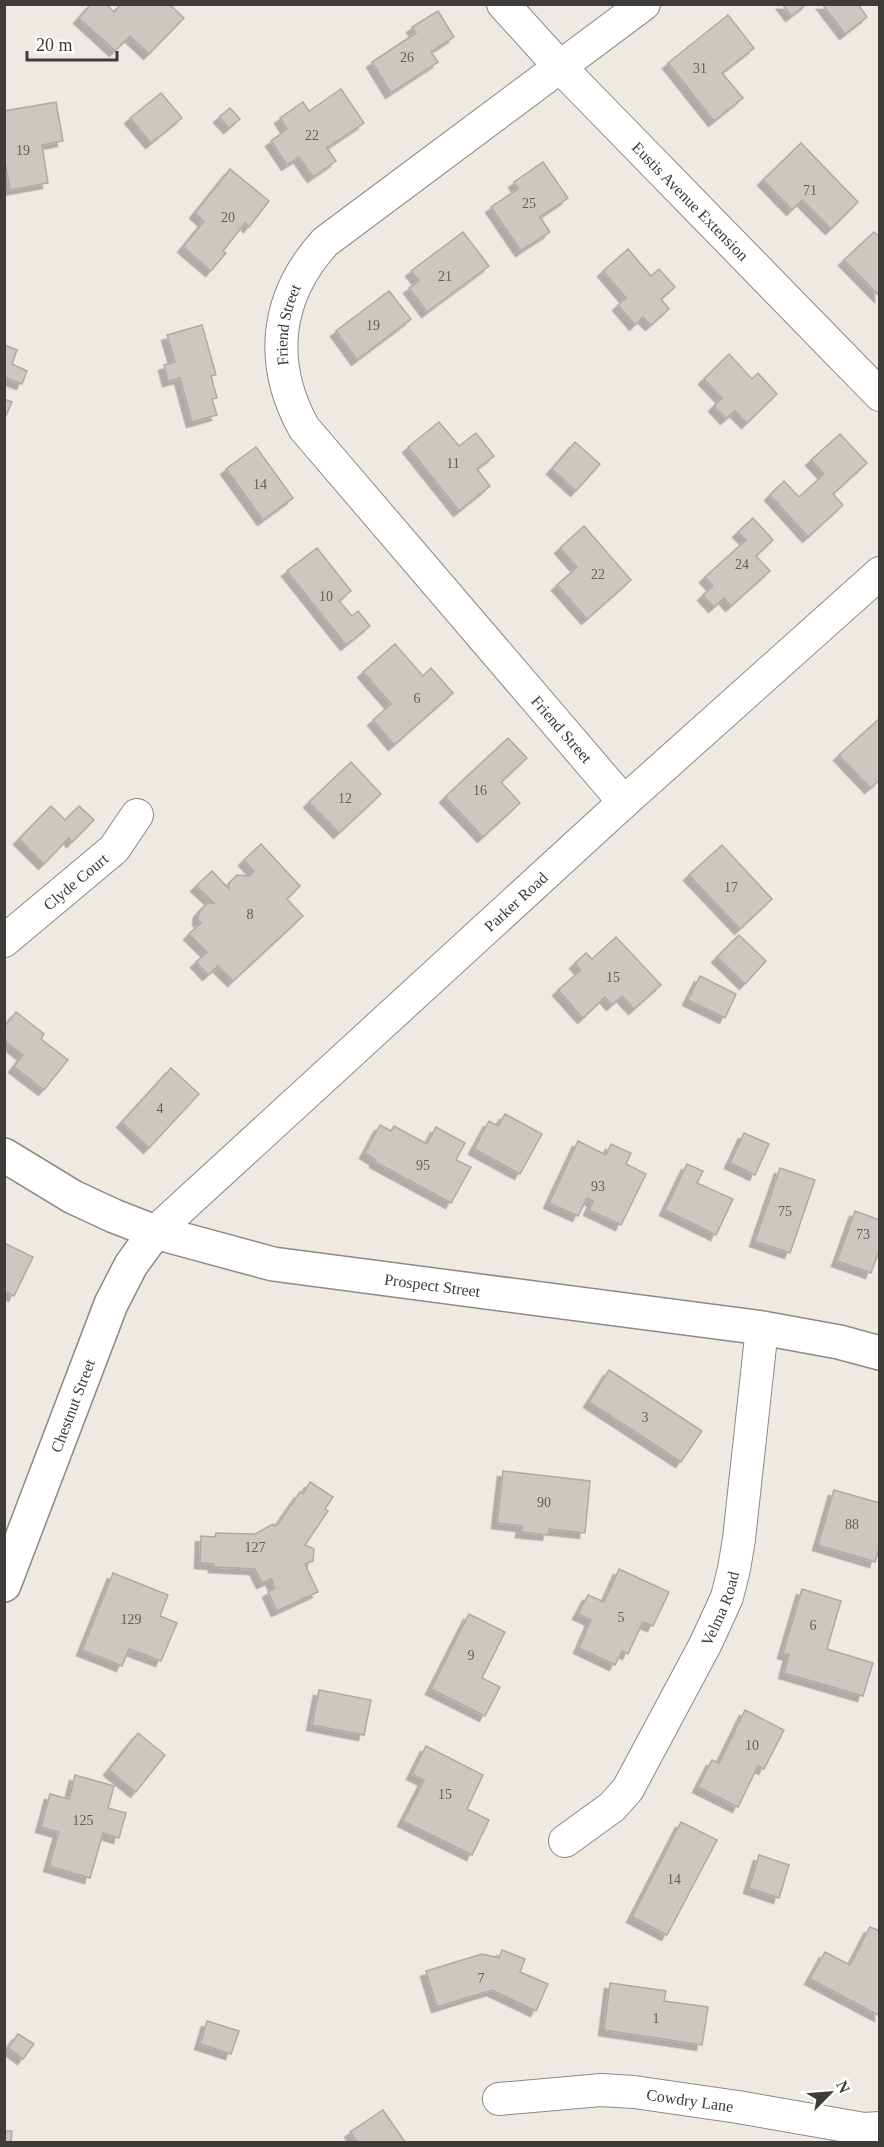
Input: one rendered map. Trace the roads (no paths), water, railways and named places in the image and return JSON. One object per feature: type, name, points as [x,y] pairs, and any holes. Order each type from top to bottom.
[{"type":"main road","name":"Prospect Street","points":[[4,1155],[73,1197],[155,1232],[273,1264],[762,1328],[839,1342],[879,1353]]},
{"type":"main road","name":"Chestnut Street","points":[[4,1585],[111,1304],[131,1265],[155,1232]]},
{"type":"street","name":"Eustis Avenue Extension","points":[[503,4],[561,68],[879,395]]},
{"type":"street","name":"Friend Street","points":[[624,802],[304,428],[287,392],[281,352],[282,332],[292,292],[312,257],[326,242],[644,4]]},
{"type":"street","name":"Parker Road","points":[[155,1232],[624,802],[879,573]]},
{"type":"street","name":"Clyde Court","points":[[4,941],[114,849],[137,815]]},
{"type":"street","name":"Velma Road","points":[[565,1841],[612,1807],[628,1789],[705,1645],[727,1597],[739,1539],[762,1328]]},
{"type":"street","name":"Cowdry Lane","points":[[498,2099],[601,2091],[634,2092],[864,2128],[879,2128]]}]
